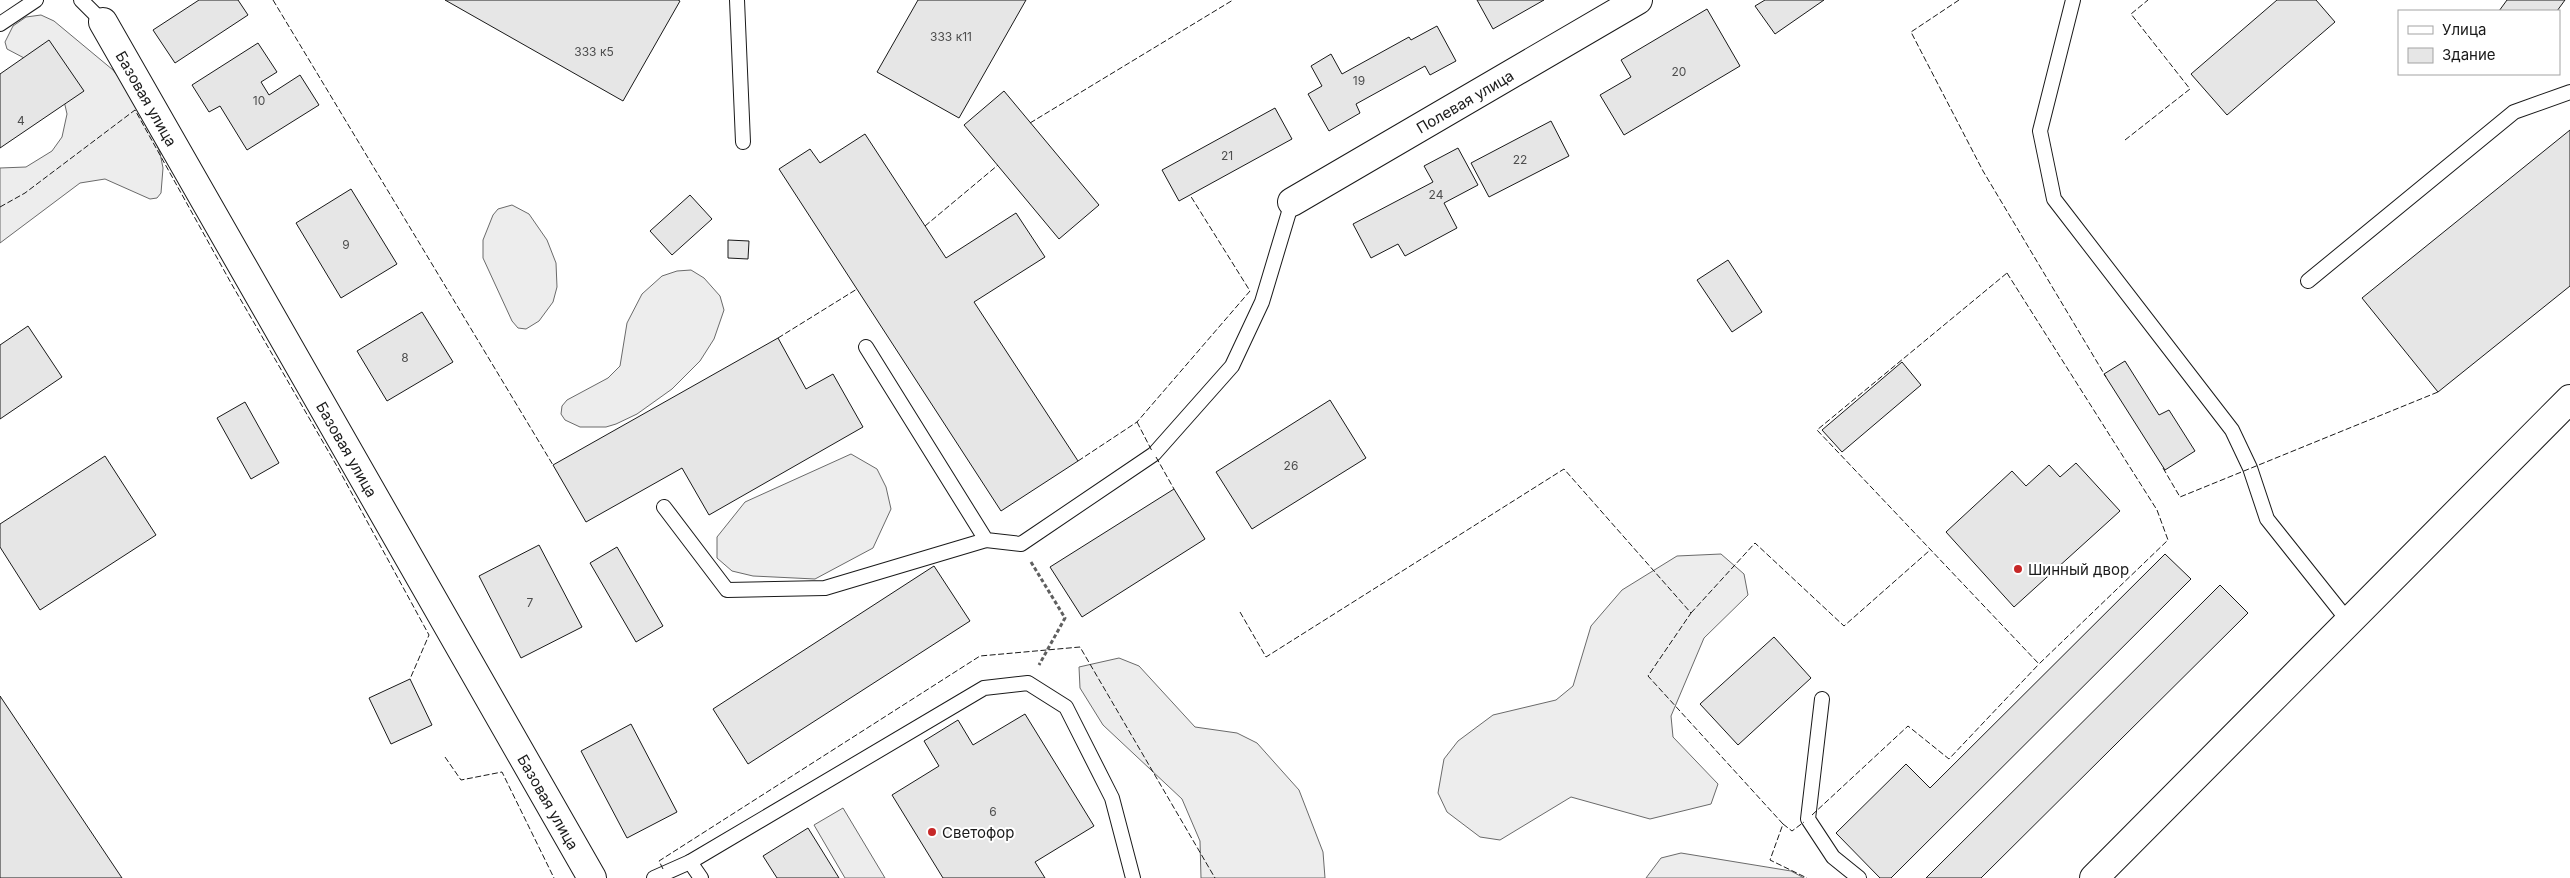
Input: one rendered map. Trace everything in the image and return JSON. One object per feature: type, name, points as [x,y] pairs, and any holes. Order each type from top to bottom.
[{"type":"street","name":"Полевая улица","points":[[1292,202],[1638,0]]},
{"type":"street","name":"Базовая улица","points":[[104,22],[592,878]]},
{"type":"street","points":[[2094,878],[2570,399]]},
{"type":"lane","points":[[0,24],[36,0]]},
{"type":"lane","points":[[81,0],[104,22]]},
{"type":"lane","points":[[737,0],[743,142]]},
{"type":"lane","points":[[2073,0],[2040,131],[2054,199],[2232,430],[2250,468],[2267,519],[2349,622]]},
{"type":"lane","points":[[2308,281],[2514,112],[2570,92]]},
{"type":"lane","points":[[664,507],[727,590],[825,588],[986,540],[1021,544],[1154,454],[1232,366],[1262,302],[1292,202]]},
{"type":"lane","points":[[866,347],[986,540]]},
{"type":"lane","points":[[654,878],[690,862],[984,688],[1028,683],[1066,707],[1112,798],[1133,878]]},
{"type":"lane","points":[[1822,699],[1808,819],[1833,856],[1859,878]]},
{"type":"lane","points":[[690,862],[701,878]]},
{"type":"path","points":[[1021,544],[1065,618],[1028,683]]},
{"type":"shaded area","points":[[41,15],[54,21],[113,70],[143,109],[160,153],[163,168],[161,193],[157,198],[150,199],[105,179],[80,183],[0,243],[0,168],[26,167],[52,151],[62,137],[67,114],[60,83],[45,69],[7,49],[5,42],[13,26],[26,17]]},
{"type":"shaded area","points":[[512,205],[529,214],[547,240],[556,263],[557,287],[553,302],[539,321],[526,329],[518,328],[512,321],[483,258],[483,240],[493,215],[498,209]]},
{"type":"shaded area","points":[[691,270],[704,278],[720,296],[724,310],[714,339],[700,361],[672,389],[637,414],[616,424],[606,427],[580,427],[565,420],[561,414],[562,406],[567,400],[608,378],[620,366],[627,323],[642,294],[662,276],[677,271]]},
{"type":"shaded area","points":[[851,454],[877,469],[886,487],[891,509],[873,548],[815,579],[753,576],[732,571],[717,558],[717,537],[745,502]]},
{"type":"shaded area","points":[[1721,554],[1744,574],[1748,595],[1704,638],[1671,716],[1673,737],[1718,784],[1711,804],[1650,819],[1571,797],[1500,840],[1480,837],[1447,812],[1438,793],[1444,759],[1458,741],[1493,715],[1556,700],[1573,686],[1591,626],[1622,590],[1677,556]]},
{"type":"shaded area","points":[[1119,658],[1139,666],[1195,727],[1237,733],[1257,743],[1299,790],[1323,852],[1325,878],[1201,878],[1200,841],[1182,799],[1103,725],[1080,688],[1079,667]]},
{"type":"shaded area","points":[[843,808],[885,878],[845,878],[814,825]]},
{"type":"shaded area","points":[[1681,853],[1791,871],[1804,878],[1646,878],[1661,858]]},
{"type":"building","points":[[199,0],[238,0],[248,15],[175,63],[153,30]]},
{"type":"building","points":[[445,0],[678,0],[680,1],[623,101]]},
{"type":"building","points":[[918,0],[1026,0],[959,118],[877,72]]},
{"type":"building","points":[[1477,0],[1544,0],[1493,29]]},
{"type":"building","points":[[1765,0],[1824,0],[1775,34],[1755,6]]},
{"type":"building","points":[[2277,0],[2316,0],[2335,22],[2227,115],[2191,74]]},
{"type":"building","points":[[2507,0],[2565,0],[2558,10],[2500,10]]},
{"type":"building","points":[[1707,9],[1740,66],[1624,135],[1600,95],[1631,77],[1621,60]]},
{"type":"building","points":[[1437,26],[1456,61],[1430,75],[1425,66],[1356,104],[1360,113],[1329,131],[1308,94],[1322,86],[1311,66],[1331,54],[1342,74],[1409,37],[1411,40]]},
{"type":"building","points":[[49,40],[84,91],[0,148],[0,74]]},
{"type":"building","points":[[258,43],[277,72],[261,82],[269,95],[300,75],[319,105],[247,150],[220,106],[209,112],[192,85]]},
{"type":"building","points":[[1004,91],[1099,205],[1059,239],[964,125]]},
{"type":"building","points":[[1275,108],[1292,139],[1179,201],[1162,170]]},
{"type":"building","points":[[1551,121],[1569,156],[1489,197],[1471,163]]},
{"type":"building","points":[[2570,130],[2570,286],[2438,392],[2362,298]]},
{"type":"building","points":[[865,134],[946,258],[1016,213],[1045,257],[974,302],[1078,461],[1001,511],[779,169],[810,149],[820,163]]},
{"type":"building","points":[[1458,148],[1478,185],[1444,203],[1457,228],[1405,256],[1398,244],[1371,258],[1353,224],[1433,182],[1424,166]]},
{"type":"building","points":[[351,189],[397,264],[341,298],[296,223]]},
{"type":"building","points":[[690,195],[712,219],[672,255],[650,231]]},
{"type":"building","points":[[728,240],[749,241],[748,259],[728,258]]},
{"type":"building","points":[[1728,260],[1762,312],[1732,332],[1697,280]]},
{"type":"building","points":[[422,312],[453,362],[387,401],[357,351]]},
{"type":"building","points":[[28,326],[62,377],[0,419],[0,345]]},
{"type":"building","points":[[778,338],[806,389],[833,374],[863,427],[709,515],[682,468],[586,522],[553,465]]},
{"type":"building","points":[[2125,361],[2159,415],[2169,410],[2195,451],[2165,470],[2104,374]]},
{"type":"building","points":[[1902,362],[1921,385],[1842,452],[1822,430]]},
{"type":"building","points":[[1330,400],[1366,458],[1252,529],[1216,472]]},
{"type":"building","points":[[245,402],[279,463],[251,479],[217,418]]},
{"type":"building","points":[[105,456],[156,535],[40,610],[0,547],[0,524]]},
{"type":"building","name":"Шинный двор","points":[[2076,463],[2120,511],[2014,607],[1946,532],[2012,471],[2026,486],[2049,465],[2060,477]]},
{"type":"building","points":[[1174,489],[1205,539],[1082,617],[1050,567]]},
{"type":"building","points":[[539,545],[582,627],[521,658],[479,576]]},
{"type":"building","points":[[617,547],[663,626],[636,642],[590,563]]},
{"type":"building","points":[[2165,554],[2191,579],[1891,878],[1880,878],[1836,833],[1906,764],[1930,788]]},
{"type":"building","points":[[934,566],[970,621],[748,764],[713,709]]},
{"type":"building","points":[[2220,585],[2248,613],[1981,878],[1926,878]]},
{"type":"building","points":[[1774,637],[1811,678],[1738,745],[1700,704]]},
{"type":"building","points":[[410,679],[432,725],[391,744],[369,698]]},
{"type":"building","points":[[0,696],[122,878],[0,878]]},
{"type":"building","points":[[1025,714],[1094,826],[1035,862],[1045,878],[943,878],[892,795],[939,766],[924,741],[958,720],[973,745]]},
{"type":"building","points":[[631,724],[677,812],[627,838],[581,751]]},
{"type":"building","points":[[808,828],[839,878],[777,878],[763,856]]},
{"type":"fence","points":[[273,0],[553,465]]},
{"type":"fence","points":[[1030,123],[1233,0]]},
{"type":"fence","points":[[1959,0],[1911,32],[1983,171],[2106,377]]},
{"type":"fence","points":[[2125,140],[2190,89],[2131,14],[2148,0]]},
{"type":"fence","points":[[0,207],[25,193],[135,110],[231,283],[338,468],[429,635],[410,679]]},
{"type":"fence","points":[[925,226],[998,165]]},
{"type":"fence","points":[[1078,461],[1137,422],[1250,291],[1190,195]]},
{"type":"fence","points":[[2007,273],[2157,510],[2168,540],[2039,664],[1817,430],[2007,273]]},
{"type":"fence","points":[[778,338],[857,289]]},
{"type":"fence","points":[[2163,468],[2180,497],[2438,392]]},
{"type":"fence","points":[[1137,422],[1152,451]]},
{"type":"fence","points":[[1156,457],[1174,489]]},
{"type":"fence","points":[[1240,612],[1266,657],[1564,469],[1691,613],[1648,676],[1783,824],[1770,860],[1807,878]]},
{"type":"fence","points":[[1691,613],[1755,543],[1844,626],[1929,551]]},
{"type":"fence","points":[[663,869],[659,861],[980,656],[1080,647],[1215,878]]},
{"type":"fence","points":[[1812,815],[1908,726],[1949,759],[2039,664]]},
{"type":"fence","points":[[445,757],[461,780],[502,772],[554,878]]},
{"type":"fence","points":[[1783,824],[1792,831],[1804,822]]},
{"type":"place","name":"Шинный двор","points":[[2018,569]]},
{"type":"place","name":"Светофор","points":[[932,832]]}]
